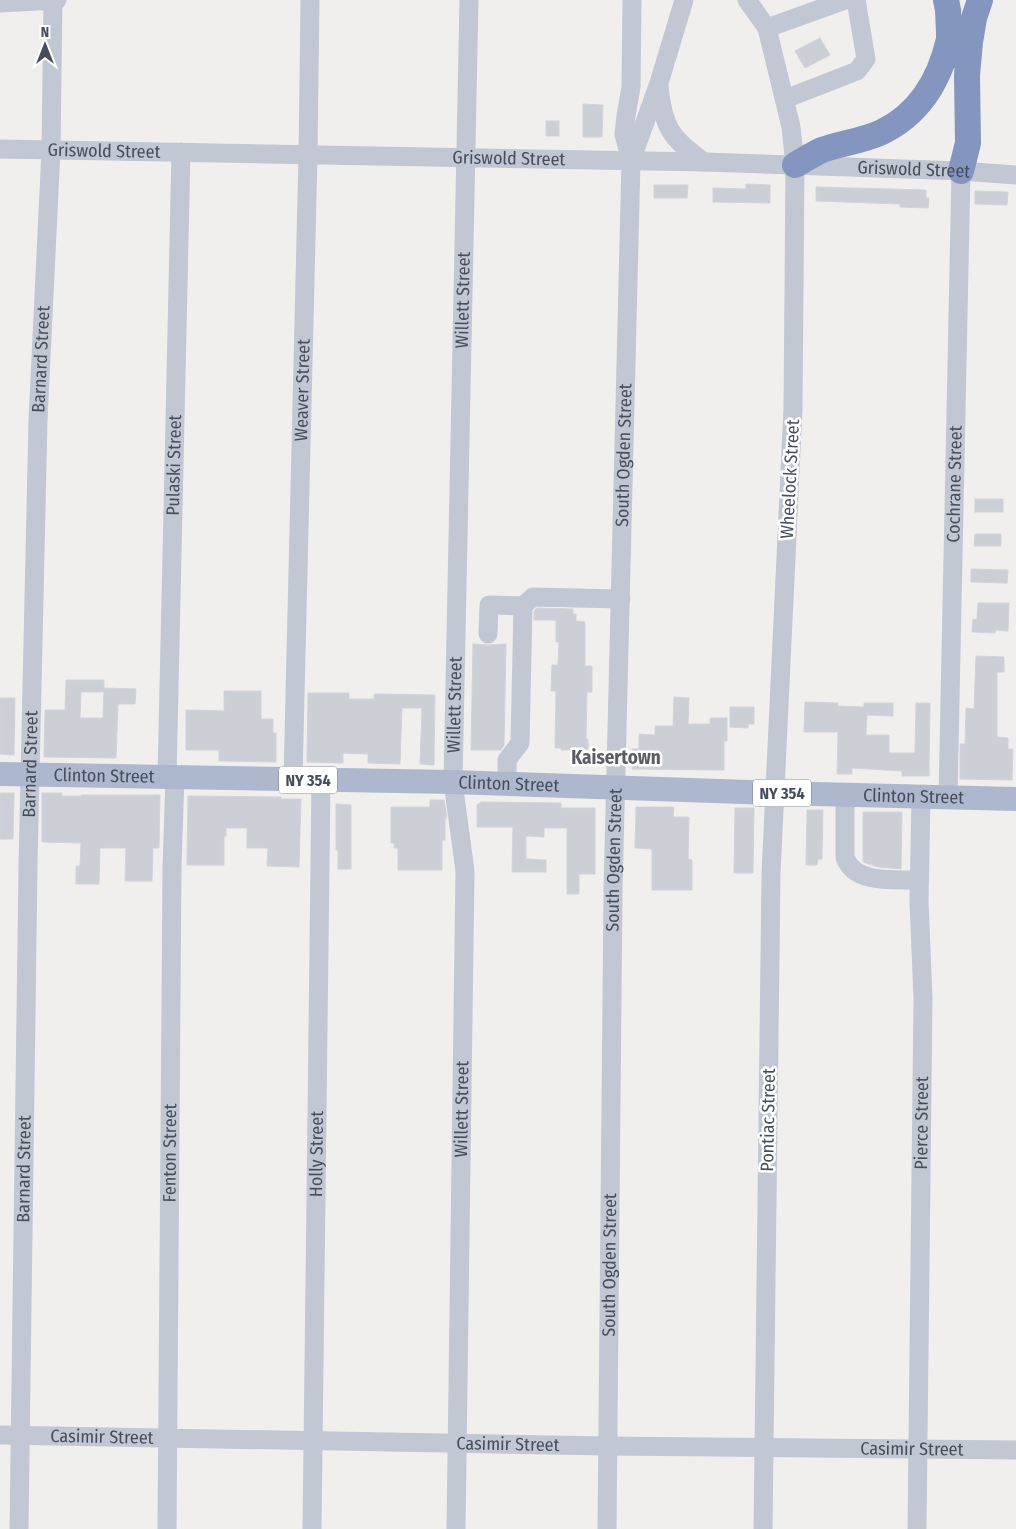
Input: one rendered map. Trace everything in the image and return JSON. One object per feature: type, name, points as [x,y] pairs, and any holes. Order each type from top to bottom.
[{"type":"highway","points":[[946,0],[953,109],[961,171]]},
{"type":"highway","points":[[961,171],[968,143],[967,75],[970,42],[974,18],[980,0]]},
{"type":"highway","points":[[795,165],[823,150],[882,132],[905,117],[923,98],[937,78],[944,62],[949,39]]},
{"type":"main road","name":"Clinton Street","points":[[0,774],[453,782],[1016,799]]},
{"type":"street","name":"Barnard Street","points":[[19,1529],[22,1435],[30,775],[38,420],[51,150],[53,0]]},
{"type":"street","points":[[0,3],[57,0]]},
{"type":"street","name":"Weaver Street","points":[[293,780],[310,0]]},
{"type":"street","name":"Willett Street","points":[[456,1529],[465,871],[453,782],[469,0]]},
{"type":"street","name":"South Ogden Street","points":[[607,1529],[613,900],[631,161],[624,134],[631,87],[632,0]]},
{"type":"street","name":"South Ogden Street","points":[[631,161],[659,83],[684,0]]},
{"type":"street","points":[[746,0],[767,28],[845,0]]},
{"type":"street","points":[[785,99],[857,71],[866,58],[856,0]]},
{"type":"street","name":"Wheelock Street","points":[[767,28],[792,127],[795,165],[793,409],[775,793]]},
{"type":"street","points":[[659,83],[661,104],[671,134],[684,149],[704,162]]},
{"type":"street","name":"Griswold Street","points":[[0,149],[704,162],[961,171],[1016,175]]},
{"type":"street","name":"Pulaski Street","points":[[171,777],[181,152]]},
{"type":"street","name":"Cochrane Street","points":[[948,798],[961,171]]},
{"type":"street","points":[[488,634],[488,605],[523,606],[533,597],[621,598]]},
{"type":"street","points":[[507,784],[507,760],[520,743],[523,606]]},
{"type":"street","name":"Fenton Street","points":[[167,1529],[171,777]]},
{"type":"street","name":"Holly Street","points":[[312,1529],[321,780]]},
{"type":"street","name":"Pontiac Street","points":[[763,1529],[771,874],[775,793]]},
{"type":"street","points":[[845,795],[845,857],[848,866],[857,873],[872,878],[919,880]]},
{"type":"street","name":"Pierce Street","points":[[917,1529],[923,999],[919,880],[921,797]]},
{"type":"street","name":"Casimir Street","points":[[0,1435],[457,1444],[1016,1450]]},
{"type":"building","points":[[820,38],[830,55],[805,68],[795,51]]},
{"type":"building","points":[[583,104],[603,105],[602,137],[583,137]]},
{"type":"building","points":[[546,121],[559,121],[559,136],[546,136]]},
{"type":"building","points":[[746,184],[770,185],[770,203],[713,202],[713,188],[746,189]]},
{"type":"building","points":[[654,185],[688,185],[687,198],[654,198]]},
{"type":"building","points":[[816,187],[926,190],[926,198],[929,198],[928,208],[900,207],[900,204],[816,201]]},
{"type":"building","points":[[975,191],[1008,192],[1007,205],[975,204]]},
{"type":"building","points":[[975,499],[1003,499],[1003,512],[975,512]]},
{"type":"building","points":[[975,534],[1001,534],[1001,546],[974,546]]},
{"type":"building","points":[[971,569],[1008,570],[1007,583],[971,582]]},
{"type":"building","points":[[978,603],[1009,603],[1008,631],[996,630],[995,633],[972,632],[973,619],[977,620]]},
{"type":"building","points":[[537,608],[573,609],[573,614],[576,614],[576,621],[585,622],[585,666],[592,666],[592,692],[587,692],[586,739],[588,739],[588,749],[561,750],[561,748],[555,748],[556,691],[551,691],[552,665],[558,665],[559,642],[556,642],[556,620],[534,620],[534,611]]},
{"type":"building","points":[[473,644],[506,644],[504,745],[501,750],[471,750]]},
{"type":"building","points":[[976,656],[1004,657],[1004,672],[997,672],[997,737],[1008,738],[1008,749],[1013,749],[1012,780],[960,779],[960,744],[965,744],[966,708],[974,709]]},
{"type":"building","points":[[66,680],[104,680],[104,688],[136,689],[135,704],[118,704],[116,758],[44,757],[45,710],[65,710]],"holes":[[[81,692],[104,692],[103,718],[80,718]]]},
{"type":"building","points":[[224,691],[261,691],[261,719],[273,719],[273,733],[276,733],[276,762],[219,761],[219,750],[186,750],[186,710],[224,711]]},
{"type":"building","points":[[308,693],[349,693],[349,699],[374,699],[374,694],[435,695],[434,765],[420,764],[422,708],[402,708],[400,764],[368,763],[368,754],[343,753],[343,763],[307,762]]},
{"type":"building","points":[[674,697],[689,698],[688,724],[710,724],[710,718],[727,718],[727,741],[724,741],[724,770],[632,769],[632,749],[639,749],[639,734],[655,735],[655,726],[673,726]]},
{"type":"building","points":[[0,698],[15,698],[14,755],[0,754]]},
{"type":"building","points":[[805,702],[838,703],[837,706],[864,707],[864,703],[893,703],[893,716],[867,715],[866,735],[889,735],[889,753],[915,753],[916,703],[930,703],[929,776],[902,776],[902,771],[852,768],[852,774],[837,774],[838,732],[804,732]]},
{"type":"building","points":[[730,707],[754,707],[754,724],[748,724],[748,728],[730,727]]},
{"type":"building","points":[[0,793],[14,793],[13,839],[0,839]]},
{"type":"building","points":[[42,793],[62,793],[62,796],[160,795],[159,848],[153,848],[152,881],[125,881],[126,848],[100,848],[99,884],[76,884],[76,866],[80,866],[81,843],[42,842]]},
{"type":"building","points":[[188,796],[301,799],[299,867],[267,866],[268,848],[247,848],[247,828],[226,828],[226,836],[224,836],[224,865],[187,865]]},
{"type":"building","points":[[430,800],[444,800],[447,818],[445,818],[445,840],[442,840],[442,870],[398,870],[398,848],[394,848],[394,843],[391,843],[391,807],[430,807]]},
{"type":"building","points":[[481,802],[561,803],[561,808],[595,808],[595,874],[579,874],[579,894],[567,894],[567,828],[544,828],[544,837],[526,836],[526,859],[546,860],[546,872],[512,872],[513,827],[477,827],[477,805]]},
{"type":"building","points":[[336,804],[351,805],[351,869],[338,869]]},
{"type":"building","points":[[636,807],[674,807],[673,817],[689,817],[688,859],[692,860],[692,890],[652,890],[652,849],[635,848]]},
{"type":"building","points":[[735,808],[754,808],[753,873],[734,873]]},
{"type":"building","points":[[807,810],[823,810],[822,859],[818,859],[817,865],[806,865]]},
{"type":"building","points":[[863,812],[902,812],[901,869],[878,867],[863,862]]},
{"type":"district","name":"Kaisertown","points":[[616,757]]}]
